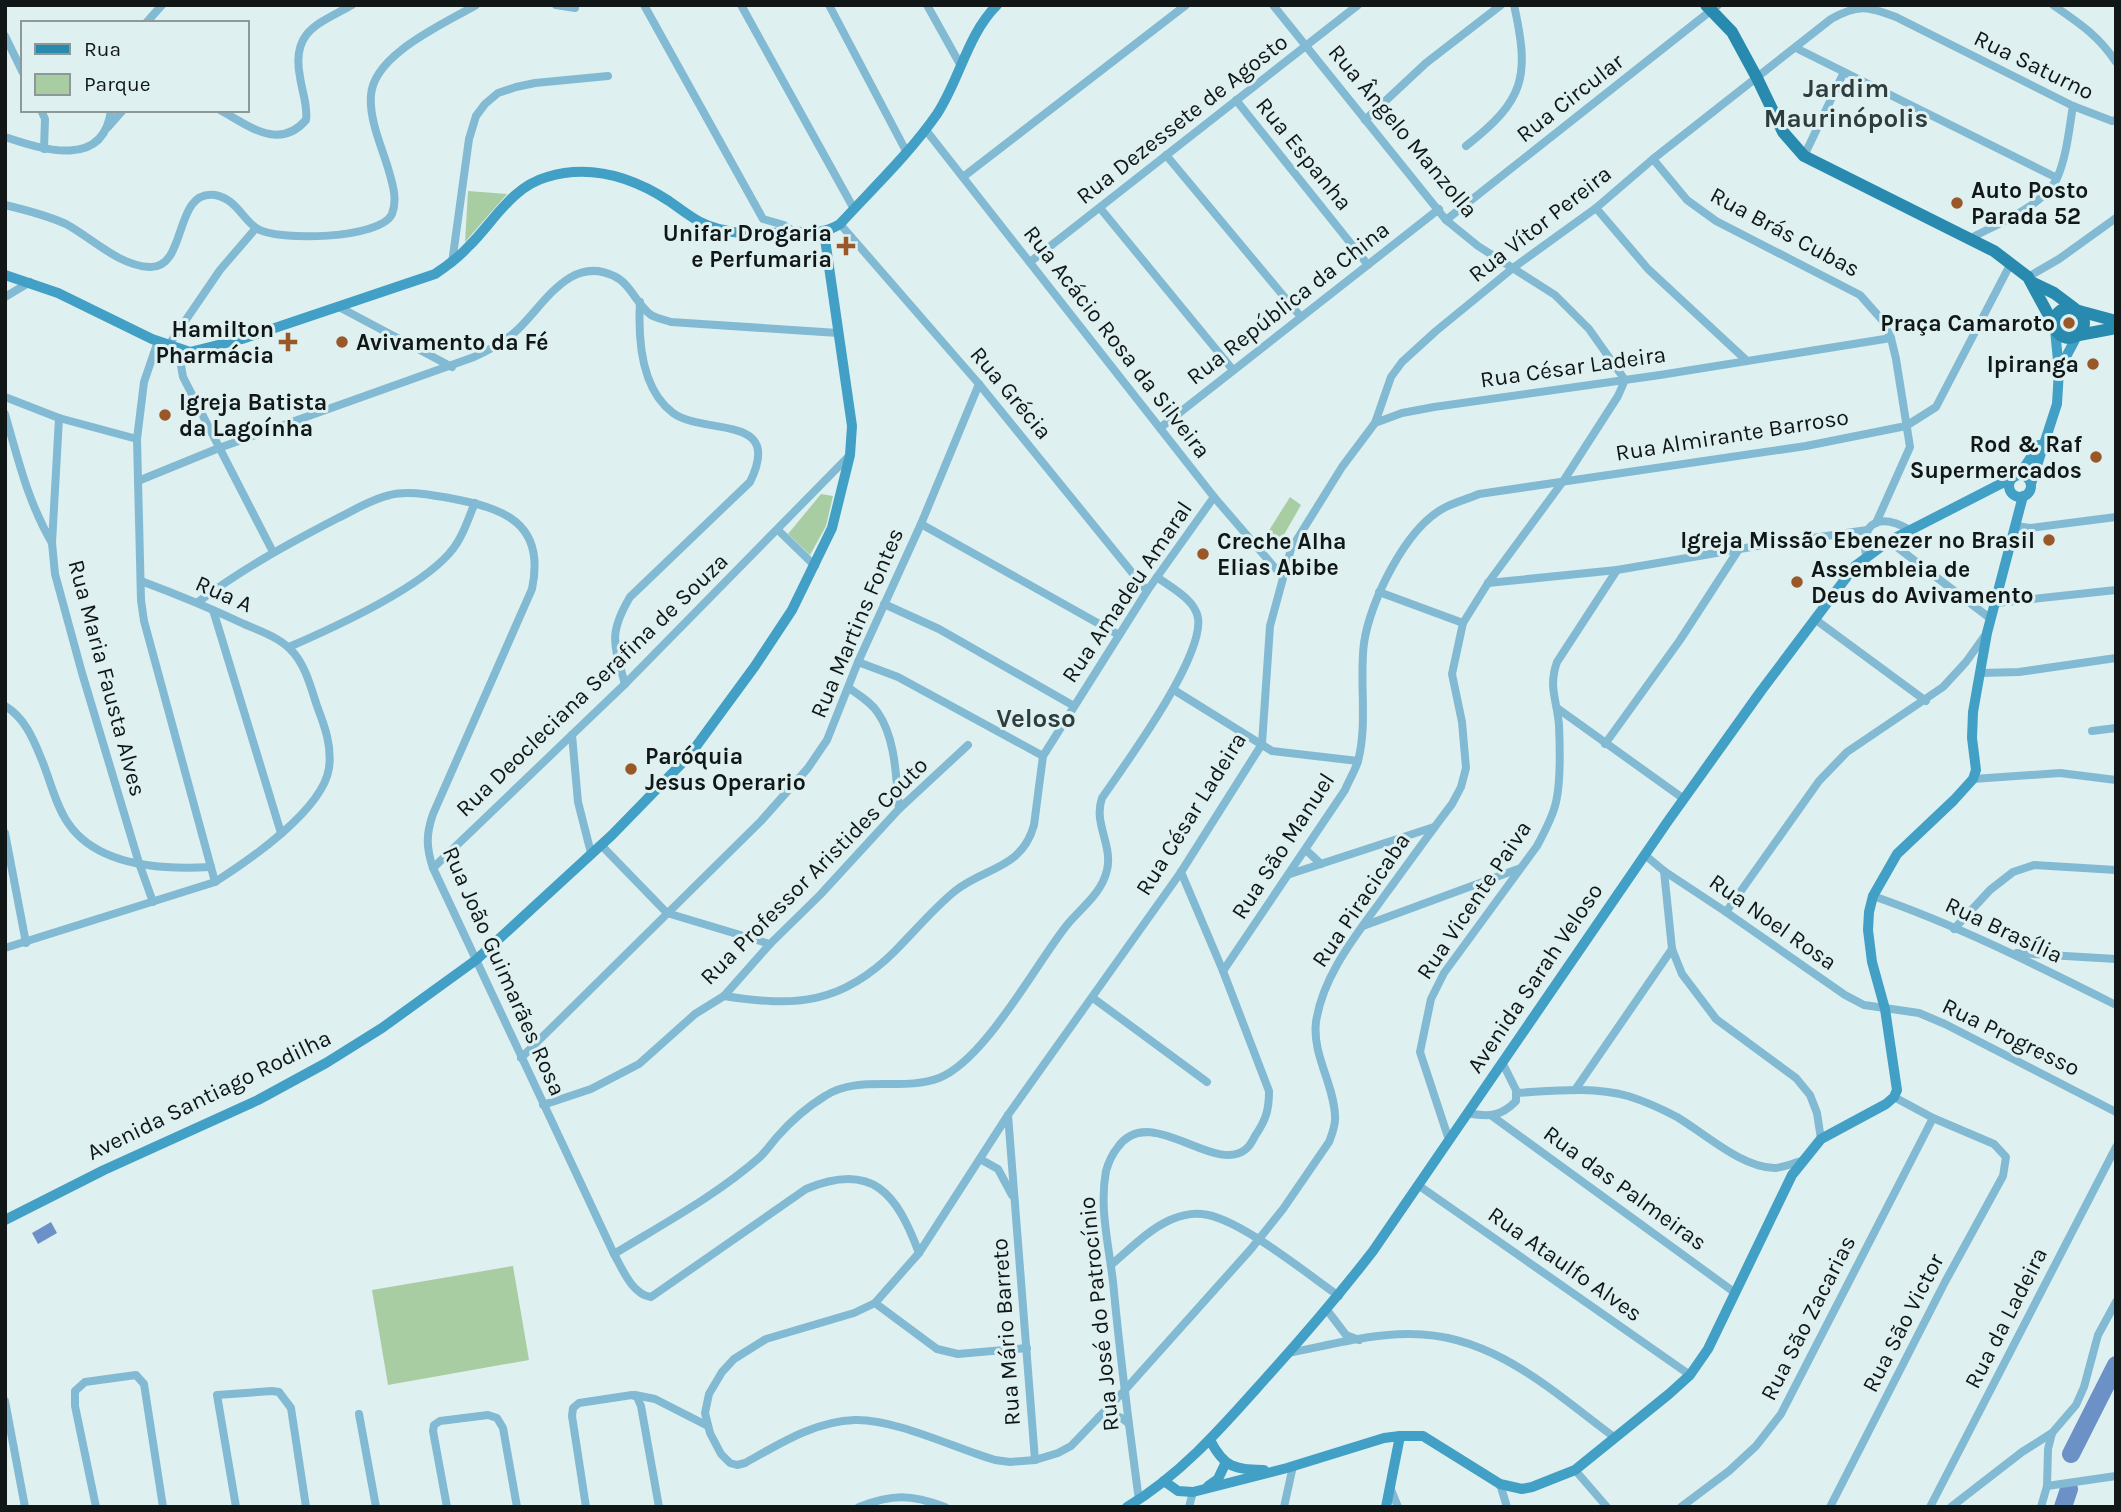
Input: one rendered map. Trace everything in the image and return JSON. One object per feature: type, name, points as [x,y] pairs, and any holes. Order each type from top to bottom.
[{"type":"main road","points":[[5,275],[58,293],[168,345],[190,352],[242,339],[435,274],[453,263],[514,196],[528,185],[561,173],[596,172],[631,180],[700,222],[722,230],[745,234],[824,232],[841,224],[938,112],[979,27],[997,5]]},
{"type":"main road","points":[[1712,7],[1732,32],[1783,132],[1804,156],[1971,238],[2011,262],[2029,280],[2054,328],[2063,337],[2073,338],[2116,328]]},
{"type":"main road","name":"Avenida Santiago Rodilha","points":[[5,1220],[104,1170],[258,1100],[326,1063],[382,1028],[476,960],[601,845],[689,757],[792,610],[832,527],[850,455],[851,410],[824,232]]},
{"type":"main road","points":[[2029,280],[2076,309],[2085,323],[2078,335]]},
{"type":"main road","points":[[2054,328],[2054,320],[2064,308],[2116,321]]},
{"type":"main road","name":"Avenida Sarah Veloso","points":[[2031,484],[2057,404],[2059,370],[2054,328]]},
{"type":"main road","name":"Avenida Sarah Veloso","points":[[2059,370],[2078,335]]},
{"type":"main road","name":"Avenida Sarah Veloso","points":[[1127,1507],[1164,1481],[1210,1440],[1339,1296],[1373,1251],[1684,799],[1855,566],[1889,541],[2016,476],[2047,434]]},
{"type":"main road","points":[[1164,1481],[1178,1491],[1198,1491],[1384,1438],[1423,1436],[1500,1484],[1522,1489],[1532,1487],[1575,1470],[1670,1394],[1690,1374],[1708,1349],[1792,1175],[1802,1161],[1821,1139],[1886,1104],[1897,1090],[1885,1009],[1872,961],[1868,930],[1873,896],[1897,854],[1954,800],[1973,779],[1976,770],[1972,738],[1973,712],[1987,633],[2016,526],[2018,495],[2010,486],[2016,476],[2028,478],[2031,484],[2028,492],[2018,495],[1987,492]]},
{"type":"main road","points":[[1386,1507],[1400,1436]]},
{"type":"main road","points":[[1210,1440],[1226,1462],[1240,1469],[1278,1470]]},
{"type":"main road","points":[[1198,1491],[1218,1479],[1226,1462]]},
{"type":"street","points":[[148,21],[162,5]]},
{"type":"street","points":[[224,112],[271,135],[292,134],[306,120],[307,110],[297,53],[301,40],[312,27],[352,5]]},
{"type":"street","points":[[5,205],[37,212],[66,225],[131,263],[151,267],[160,265],[170,257],[188,211],[199,200],[211,195],[237,206],[256,228],[271,233],[296,236],[333,235],[373,228],[390,218],[394,206],[394,191],[373,115],[370,97],[373,81],[403,50],[476,5]]},
{"type":"street","points":[[556,5],[575,8]]},
{"type":"street","points":[[644,5],[764,219],[785,225],[795,232]]},
{"type":"street","points":[[741,5],[854,209]]},
{"type":"street","points":[[829,5],[906,151]]},
{"type":"street","points":[[927,5],[961,66]]},
{"type":"street","points":[[963,177],[1186,5]]},
{"type":"street","name":"Rua Ângelo Manzolla","points":[[1273,5],[1446,220],[1478,246],[1555,295],[1573,310],[1625,380]]},
{"type":"street","name":"Rua Dezessete de Agosto","points":[[1030,262],[1358,5]]},
{"type":"street","points":[[1365,120],[1426,63],[1502,5]]},
{"type":"street","points":[[1466,146],[1491,126],[1517,92],[1522,72],[1522,43],[1514,5]]},
{"type":"street","name":"Rua Saturno","points":[[2053,5],[2089,30],[2103,43],[2116,62]]},
{"type":"street","name":"Rua Saturno","points":[[1757,78],[1831,19],[1859,6],[1896,17],[2073,106],[2112,121],[2116,120]]},
{"type":"street","name":"Rua Circular","points":[[1446,220],[1712,7]]},
{"type":"street","points":[[5,36],[21,69]]},
{"type":"street","points":[[1796,48],[2057,178]]},
{"type":"street","points":[[1804,156],[1844,72]]},
{"type":"street","points":[[453,263],[469,139],[475,116],[498,93],[516,87],[608,76]]},
{"type":"street","name":"Rua Vítor Pereira","points":[[1375,423],[1391,377],[1402,362],[1513,268],[1596,208],[1653,159],[1757,78]]},
{"type":"street","name":"Rua Espanha","points":[[1236,100],[1368,265]]},
{"type":"street","points":[[1971,238],[2037,201],[2050,189],[2057,178],[2073,106]]},
{"type":"street","points":[[42,112],[45,119],[44,149]]},
{"type":"street","points":[[5,137],[44,149],[66,150],[94,145],[104,136],[111,112]]},
{"type":"street","points":[[108,127],[121,112]]},
{"type":"street","name":"Rua Acácio Rosa da Silveira","points":[[925,129],[1214,496],[1282,576]]},
{"type":"street","points":[[1166,155],[1301,317]]},
{"type":"street","name":"Rua Brás Cubas","points":[[1653,159],[1686,200],[1716,221],[1860,295],[1875,310],[1891,338],[1910,447],[1875,523]]},
{"type":"street","points":[[1100,208],[1234,370]]},
{"type":"street","points":[[1596,208],[1648,268],[1745,360]]},
{"type":"street","name":"Rua República da China","points":[[1160,428],[1439,209]]},
{"type":"street","points":[[2029,280],[2116,218]]},
{"type":"street","name":"Rua Grécia","points":[[841,224],[979,384],[1147,591]]},
{"type":"street","points":[[215,882],[144,621],[137,439],[144,382],[212,281],[256,228]]},
{"type":"street","points":[[1906,426],[1936,407],[2011,262]]},
{"type":"street","points":[[138,481],[219,448],[453,367],[502,343],[559,284],[578,273],[597,269],[617,277],[651,314],[671,322],[838,334]]},
{"type":"street","points":[[5,297],[30,282]]},
{"type":"street","points":[[625,684],[614,637],[622,611],[631,597],[750,482],[759,457],[757,446],[748,435],[736,429],[701,423],[674,414],[657,396],[645,366],[639,323],[640,302]]},
{"type":"street","points":[[339,307],[453,367]]},
{"type":"street","name":"Rua César Ladeira","points":[[721,1454],[705,1413],[709,1394],[722,1372],[734,1359],[766,1339],[854,1313],[875,1303],[919,1254],[1008,1115],[1181,872],[1262,744],[1270,626],[1291,549],[1342,467],[1375,423],[1402,413],[1434,407],[1891,338]]},
{"type":"street","points":[[168,345],[273,552]]},
{"type":"street","name":"Rua Piracicaba","points":[[721,1454],[730,1463],[745,1463],[794,1436],[824,1426],[856,1420],[903,1429],[995,1460],[1035,1460],[1058,1454],[1071,1446],[1124,1391],[1258,1239],[1321,1153],[1333,1132],[1336,1117],[1321,1063],[1316,1022],[1326,985],[1363,926],[1461,787],[1466,768],[1462,722],[1451,674],[1463,623],[1488,583],[1564,480],[1618,396],[1625,380]]},
{"type":"street","name":"Rua Martins Fontes","points":[[520,1058],[761,821],[808,768],[827,740],[858,662],[921,524],[979,384]]},
{"type":"street","points":[[5,397],[59,418],[137,439]]},
{"type":"street","points":[[5,414],[25,486],[52,543]]},
{"type":"street","name":"Rua Maria Fausta Alves","points":[[59,418],[52,543],[55,574],[139,863],[153,902]]},
{"type":"street","name":"Rua Almirante Barroso","points":[[1564,480],[1806,446],[1906,426]]},
{"type":"street","name":"Rua Deocleciana Serafina de Souza","points":[[433,868],[625,684],[850,455]]},
{"type":"street","name":"Rua São Manuel","points":[[1223,971],[1345,790],[1358,761],[1364,643],[1379,592],[1419,528],[1443,508],[1479,494],[1564,480]]},
{"type":"street","name":"Rua João Guimarães Rosa","points":[[198,602],[243,569],[273,552],[392,494],[440,497],[475,503],[496,509],[513,519],[535,554],[532,589],[429,824],[426,834],[427,849],[433,868],[520,1058],[614,1254],[631,1283],[640,1293],[652,1297],[806,1189],[844,1177],[863,1180],[889,1197],[908,1224],[919,1254]]},
{"type":"street","name":"Rua Amadeu Amaral","points":[[724,996],[768,1003],[808,1001],[839,990],[871,973],[957,890],[997,870],[1027,844],[1034,825],[1043,756],[1147,591],[1214,496]]},
{"type":"street","points":[[5,948],[215,882],[244,864],[304,812],[319,792],[329,772],[330,755],[328,735],[309,681],[289,647],[364,610],[431,572],[458,542],[475,503]]},
{"type":"street","points":[[2016,526],[2030,528],[2116,517]]},
{"type":"street","points":[[1488,583],[1617,570],[1867,530],[1875,523],[1895,522],[1910,530]]},
{"type":"street","points":[[921,524],[1119,635]]},
{"type":"street","points":[[778,530],[815,566]]},
{"type":"street","points":[[1867,530],[1864,542],[1867,556]]},
{"type":"street","points":[[1889,541],[1991,620]]},
{"type":"street","points":[[1605,744],[1680,640],[1739,549]]},
{"type":"street","name":"Rua Vicente Paiva","points":[[1449,1140],[1420,1052],[1431,999],[1444,973],[1537,845],[1548,825],[1556,803],[1559,727],[1551,690],[1556,662],[1617,570]]},
{"type":"street","points":[[614,1254],[693,1206],[761,1156],[798,1115],[831,1092],[868,1084],[937,1079],[949,1073],[972,1053],[1067,925],[1099,890],[1108,869],[1098,810],[1102,798],[1174,690],[1198,627],[1195,609],[1157,577]]},
{"type":"street","name":"Rua A","points":[[141,581],[198,602],[289,647]]},
{"type":"street","points":[[1996,603],[2116,590]]},
{"type":"street","points":[[1379,592],[1463,623]]},
{"type":"street","points":[[884,604],[939,629],[1074,706]]},
{"type":"street","points":[[213,610],[281,833]]},
{"type":"street","points":[[1816,620],[1926,701]]},
{"type":"street","points":[[1726,912],[1818,781],[1847,752],[1943,687],[1987,633]]},
{"type":"street","points":[[1982,673],[2019,672],[2116,658]]},
{"type":"street","points":[[858,662],[898,677],[1043,756]]},
{"type":"street","points":[[849,688],[869,702],[883,723],[894,764],[899,809]]},
{"type":"street","points":[[1174,690],[1272,751],[1358,761]]},
{"type":"street","points":[[5,706],[19,716],[26,727],[58,805],[80,839],[107,855],[139,863],[178,868],[211,867]]},
{"type":"street","points":[[1557,708],[1684,799]]},
{"type":"street","points":[[2092,731],[2116,728]]},
{"type":"street","points":[[572,735],[578,802],[591,853]]},
{"type":"street","name":"Rua Professor Aristides Couto","points":[[543,1105],[591,1089],[639,1064],[695,1014],[724,996],[899,809],[968,745]]},
{"type":"street","points":[[1973,779],[2060,773],[2116,780]]},
{"type":"street","points":[[1290,874],[1435,827]]},
{"type":"street","points":[[5,833],[26,943]]},
{"type":"street","points":[[601,845],[667,913],[771,944]]},
{"type":"street","points":[[1306,850],[1321,864]]},
{"type":"street","name":"Rua Noel Rosa","points":[[1645,855],[1664,871],[1845,995],[1864,1004],[1885,1009]]},
{"type":"street","points":[[1954,929],[1990,890],[2013,872],[2034,865],[2116,870]]},
{"type":"street","points":[[1363,926],[1519,869]]},
{"type":"street","points":[[1664,871],[1672,948],[1682,974],[1716,1018],[1796,1078],[1810,1094],[1817,1113],[1821,1139]]},
{"type":"street","name":"Rua José do Patrocínio","points":[[1139,1500],[1104,1220],[1106,1169],[1118,1147],[1125,1139],[1138,1132],[1155,1132],[1218,1154],[1239,1153],[1246,1149],[1266,1121],[1269,1110],[1269,1091],[1181,872]]},
{"type":"street","name":"Rua Brasília","points":[[1873,896],[1921,912],[2012,953],[2116,1005]]},
{"type":"street","points":[[1576,1090],[1672,948]]},
{"type":"street","points":[[2012,953],[2116,959]]},
{"type":"street","points":[[1093,998],[1207,1082]]},
{"type":"street","name":"Rua Progresso","points":[[1885,1009],[1919,1013],[1945,1024],[2116,1111]]},
{"type":"street","points":[[1468,1113],[1492,1116],[1506,1112],[1516,1101],[1512,1080],[1502,1062]]},
{"type":"street","points":[[1516,1094],[1576,1090],[1601,1091],[1629,1097],[1676,1116],[1724,1148],[1756,1164],[1776,1168],[1802,1161]]},
{"type":"street","points":[[1894,1097],[1933,1118]]},
{"type":"street","name":"Rua Mário Barreto","points":[[1008,1115],[1035,1460]]},
{"type":"street","name":"Rua das Palmeiras","points":[[1492,1116],[1734,1292]]},
{"type":"street","name":"Rua São Victor","points":[[1830,1507],[1945,1282],[2003,1176],[2006,1157],[1993,1144],[1933,1118]]},
{"type":"street","name":"Rua São Zacarias","points":[[1681,1507],[1729,1471],[1756,1446],[1781,1415],[1933,1118]]},
{"type":"street","name":"Rua da Ladeira","points":[[1930,1507],[2116,1147]]},
{"type":"street","name":"Rua Mário Barreto","points":[[980,1159],[998,1169],[1015,1201]]},
{"type":"street","name":"Rua Ataulfo Alves","points":[[1418,1185],[1690,1374]]},
{"type":"street","points":[[1111,1265],[1151,1230],[1172,1219],[1201,1214],[1214,1217],[1258,1239],[1339,1296]]},
{"type":"street","points":[[1951,1507],[2022,1452],[2052,1433],[2076,1405],[2084,1387],[2098,1335],[2116,1302]]},
{"type":"street","points":[[875,1303],[937,1349],[947,1353],[1027,1348]]},
{"type":"street","points":[[1327,1310],[1346,1335],[1359,1340]]},
{"type":"street","points":[[1288,1353],[1410,1334],[1438,1336],[1476,1344],[1520,1367],[1614,1437]]},
{"type":"street","points":[[96,1507],[75,1406],[75,1391],[85,1382],[136,1376],[144,1384],[163,1507]]},
{"type":"street","points":[[236,1507],[217,1395],[272,1391],[279,1392],[290,1408],[306,1507]]},
{"type":"street","points":[[635,1395],[641,1406],[659,1507]]},
{"type":"street","points":[[586,1507],[572,1416],[573,1408],[579,1403],[635,1395],[655,1399],[708,1426]]},
{"type":"street","points":[[6,1401],[24,1507]]},
{"type":"street","points":[[359,1414],[376,1507]]},
{"type":"street","points":[[447,1507],[434,1425],[488,1415],[498,1418],[503,1428],[517,1507]]},
{"type":"street","points":[[1099,1417],[1119,1416],[1128,1423]]},
{"type":"street","points":[[2041,1507],[2047,1486],[2048,1449],[2052,1433]]},
{"type":"street","points":[[1284,1507],[1293,1466]]},
{"type":"street","points":[[1575,1470],[1606,1507]]},
{"type":"street","points":[[2047,1486],[2116,1476]]},
{"type":"street","points":[[1500,1484],[1507,1507]]},
{"type":"street","points":[[1390,1486],[1398,1507]]},
{"type":"street","points":[[1189,1507],[1198,1491]]},
{"type":"street","points":[[859,1507],[884,1498],[900,1496],[918,1498],[945,1507]]},
{"type":"green space","points":[[468,191],[507,194],[465,242]]},
{"type":"green space","points":[[821,494],[833,496],[826,526],[810,555],[788,534]]},
{"type":"green space","points":[[1290,497],[1301,505],[1281,540],[1268,532]]},
{"type":"green space","points":[[513,1266],[529,1360],[388,1385],[372,1290]]},
{"type":"water","points":[[51,1222],[57,1233],[38,1244],[32,1233]]},
{"type":"waterway","points":[[2071,1454],[2116,1365]]},
{"type":"waterway","points":[[2063,1507],[2069,1489]]},
{"type":"place","name":"Auto Posto Parada 52","points":[[1957,203]]},
{"type":"place","name":"Unifar Drogaria e Perfumaria","points":[[846,246]]},
{"type":"place","name":"Praça Camaroto","points":[[2069,323]]},
{"type":"place","name":"Hamilton Pharmácia","points":[[288,342]]},
{"type":"place","name":"Avivamento da Fé","points":[[342,342]]},
{"type":"place","name":"Ipiranga","points":[[2093,364]]},
{"type":"place","name":"Igreja Batista da Lagoínha","points":[[165,415]]},
{"type":"place","name":"Rod & Raf Supermercados","points":[[2096,457]]},
{"type":"place","name":"Igreja Missão Ebenezer no Brasil","points":[[2049,540]]},
{"type":"place","name":"Creche Alha Elias Abibe","points":[[1203,554]]},
{"type":"place","name":"Assembleia de Deus do Avivamento","points":[[1797,582]]},
{"type":"place","name":"Paróquia Jesus Operario","points":[[631,769]]},
{"type":"district","name":"Jardim Maurinópolis","points":[[1846,103]]},
{"type":"district","name":"Veloso","points":[[1036,718]]}]
